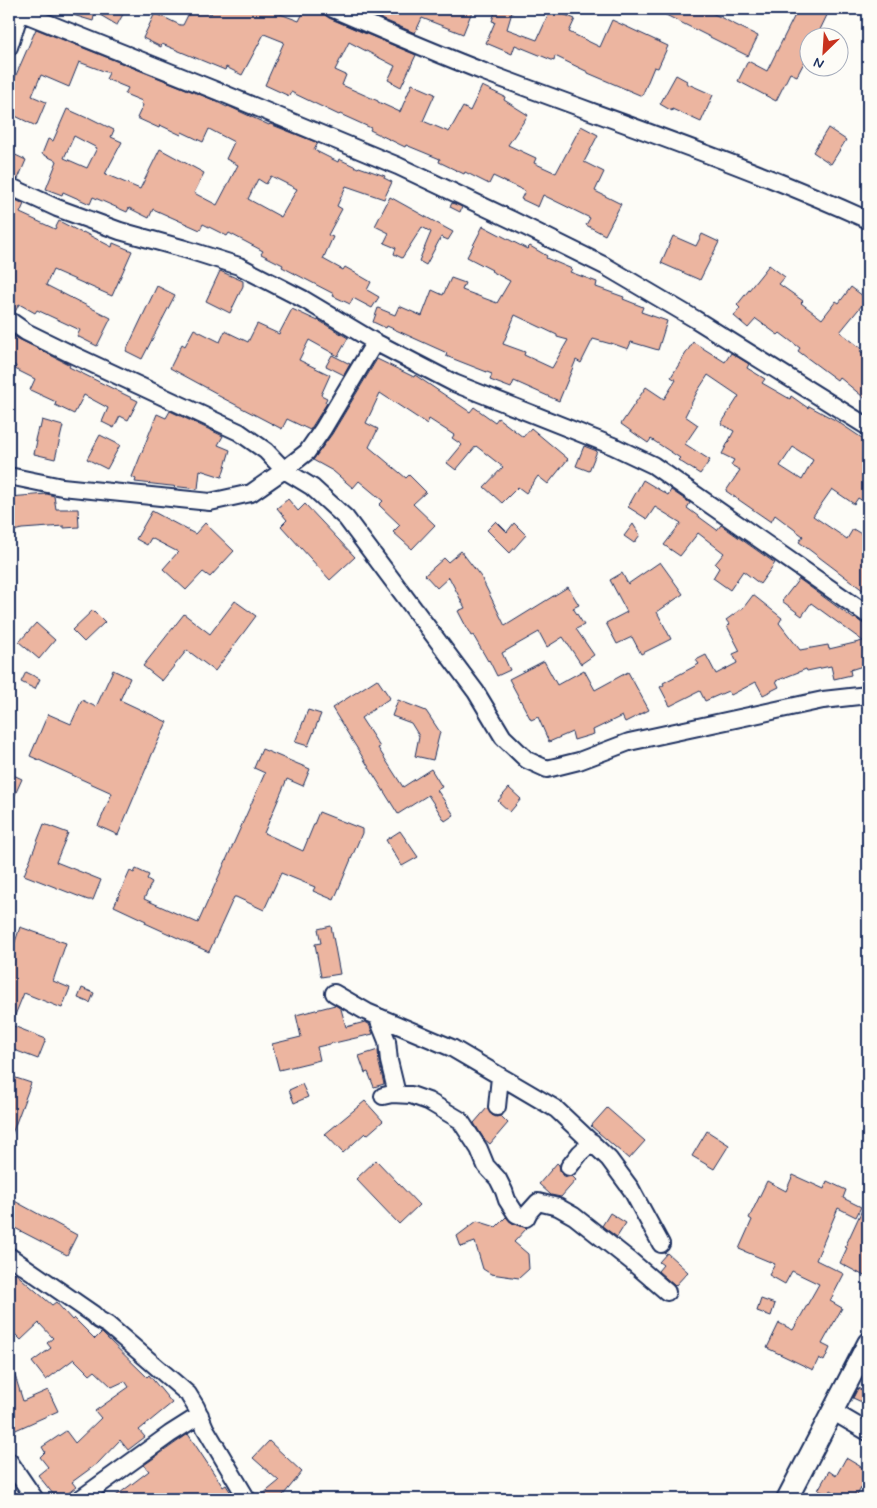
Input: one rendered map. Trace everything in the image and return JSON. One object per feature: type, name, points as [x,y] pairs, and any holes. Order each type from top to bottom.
[{"type":"street","points":[[333,9],[350,12],[435,52],[732,163],[813,195],[868,220]]},
{"type":"street","points":[[9,47],[17,11],[222,93],[389,163],[605,266],[695,319],[868,427]]},
{"type":"street","points":[[9,186],[57,208],[120,231],[239,266],[303,299],[375,342],[454,383],[604,443],[653,465],[868,615]]},
{"type":"street","points":[[9,320],[26,332],[69,353],[239,432],[266,451],[284,470],[312,487],[346,518],[476,692],[504,737],[527,760],[547,768],[579,760],[629,742],[823,700],[868,695]]},
{"type":"street","points":[[9,476],[62,487],[210,502],[251,493],[307,452],[323,429],[375,342]]},
{"type":"street","points":[[334,993],[367,1012],[452,1048],[556,1109],[609,1160],[631,1189],[661,1244]]},
{"type":"street","points":[[377,1016],[387,1041],[390,1095],[411,1095],[428,1100],[460,1120],[479,1149],[486,1166],[498,1180],[516,1214],[526,1218],[538,1202],[558,1207],[574,1216],[667,1292]]},
{"type":"street","points":[[498,1107],[500,1077]]},
{"type":"street","points":[[569,1167],[592,1142]]},
{"type":"street","points":[[9,1256],[108,1325],[188,1394],[247,1499]]},
{"type":"street","points":[[787,1499],[832,1411],[860,1362],[868,1343]]},
{"type":"street","points":[[832,1411],[868,1432]]},
{"type":"street","points":[[80,1499],[170,1434],[200,1415]]},
{"type":"street","points":[[9,1461],[35,1499]]},
{"type":"building","points":[[63,9],[126,9],[117,25],[95,12],[93,21],[63,12]]},
{"type":"building","points":[[191,9],[199,9],[211,14],[214,9],[267,9],[299,21],[305,9],[323,9],[325,15],[329,18],[416,55],[401,87],[388,80],[395,66],[349,42],[335,70],[346,75],[342,85],[400,112],[412,84],[435,94],[423,121],[449,132],[463,107],[470,111],[482,86],[505,97],[504,100],[528,115],[508,145],[536,158],[534,163],[556,173],[581,126],[598,135],[584,162],[604,172],[595,191],[621,204],[605,235],[586,225],[590,218],[543,195],[538,207],[521,199],[525,191],[493,176],[489,184],[439,162],[440,159],[406,145],[405,147],[370,130],[371,128],[291,92],[289,96],[265,85],[284,42],[264,34],[242,75],[226,67],[225,70],[162,44],[161,47],[143,38],[155,13],[183,25]]},
{"type":"building","points":[[358,9],[473,9],[463,34],[422,18],[415,33]]},
{"type":"building","points":[[496,9],[513,9],[507,29],[537,40],[551,9],[575,19],[569,32],[600,47],[612,20],[668,46],[658,68],[654,67],[642,96],[588,73],[555,56],[554,61],[515,45],[512,54],[486,43],[495,22],[492,21]]},
{"type":"building","points":[[654,9],[704,9],[758,36],[748,56]]},
{"type":"building","points":[[798,9],[830,9],[821,28],[800,28],[800,70],[797,76],[790,73],[776,101],[738,81],[748,61],[767,71]]},
{"type":"building","points":[[36,29],[228,106],[269,125],[318,143],[314,150],[338,162],[339,159],[358,168],[385,176],[384,178],[392,182],[384,199],[346,186],[337,206],[342,209],[328,235],[333,237],[323,259],[343,270],[345,267],[371,282],[367,290],[379,297],[372,308],[353,298],[350,304],[282,267],[283,265],[261,254],[263,251],[229,233],[227,236],[203,224],[200,230],[153,209],[149,218],[129,208],[127,212],[93,197],[90,204],[63,192],[62,195],[46,189],[57,161],[42,154],[48,139],[53,141],[67,109],[114,130],[111,137],[122,142],[105,174],[140,189],[160,149],[204,173],[194,193],[217,205],[238,165],[226,159],[234,142],[209,129],[203,142],[182,132],[181,135],[160,125],[159,128],[137,118],[143,105],[141,104],[142,101],[125,94],[128,88],[106,79],[109,73],[79,62],[69,87],[41,75],[32,96],[46,102],[36,126],[9,113],[9,91]],"holes":[[[74,136],[97,148],[87,168],[64,158]],[[271,176],[297,189],[281,217],[248,199],[258,179],[266,184]]]},
{"type":"building","points":[[676,75],[687,81],[686,83],[713,95],[701,122],[672,109],[672,111],[660,104]]},
{"type":"building","points":[[828,128],[846,140],[831,164],[813,152]]},
{"type":"building","points":[[9,152],[26,160],[18,179],[9,175]]},
{"type":"building","points":[[9,197],[24,204],[20,213],[55,229],[59,221],[112,247],[113,243],[132,251],[112,296],[53,270],[46,285],[111,318],[97,346],[77,336],[80,330],[37,310],[35,313],[19,304],[15,312],[9,310],[9,257],[13,247],[11,247],[14,234],[12,233],[9,240]]},
{"type":"building","points":[[390,197],[453,232],[448,240],[441,237],[426,265],[419,261],[431,232],[422,227],[402,258],[394,254],[396,248],[384,243],[389,233],[375,226]]},
{"type":"building","points":[[452,203],[462,207],[460,212],[450,207]]},
{"type":"building","points":[[483,226],[527,249],[530,246],[547,256],[546,258],[572,269],[570,272],[597,282],[596,287],[624,297],[623,299],[643,307],[641,312],[667,321],[658,350],[631,342],[628,349],[593,339],[581,363],[576,360],[559,401],[514,381],[511,388],[490,380],[492,374],[446,356],[447,353],[387,326],[386,328],[373,322],[378,308],[395,315],[399,306],[422,316],[432,290],[443,295],[451,278],[465,283],[462,290],[497,303],[510,281],[467,257]],"holes":[[[515,315],[557,335],[557,337],[568,340],[552,368],[524,355],[525,352],[503,344]]]},
{"type":"building","points":[[702,234],[719,242],[700,280],[661,263],[673,236],[696,246]]},
{"type":"building","points":[[769,265],[785,277],[779,284],[803,301],[801,303],[822,319],[836,301],[839,303],[851,287],[867,299],[840,332],[862,349],[860,351],[868,357],[868,401],[839,377],[837,380],[798,351],[800,348],[780,333],[778,335],[756,319],[748,328],[734,316],[740,308],[737,305]]},
{"type":"building","points":[[220,271],[243,281],[243,286],[230,313],[206,301]]},
{"type":"building","points":[[157,286],[175,295],[142,359],[126,351]]},
{"type":"building","points":[[292,309],[318,320],[348,338],[338,356],[309,340],[299,360],[330,375],[321,395],[327,398],[325,402],[327,403],[310,430],[287,419],[282,429],[170,368],[182,344],[185,346],[194,329],[220,342],[225,331],[248,342],[257,324],[279,334]]},
{"type":"building","points":[[9,334],[70,365],[69,367],[138,401],[128,420],[120,416],[114,428],[102,422],[108,408],[84,395],[74,414],[55,405],[56,402],[30,390],[35,379],[15,369],[16,366],[9,362]]},
{"type":"building","points":[[693,342],[725,362],[731,353],[749,364],[747,368],[765,379],[762,383],[790,399],[791,396],[808,408],[809,406],[835,420],[868,442],[868,504],[858,498],[854,504],[832,489],[813,516],[847,539],[853,529],[868,538],[868,594],[799,542],[803,536],[775,515],[771,522],[726,491],[740,470],[731,465],[734,460],[722,454],[734,431],[721,424],[739,396],[708,375],[685,416],[698,425],[685,444],[710,460],[700,474],[651,439],[648,443],[621,424],[646,387],[664,399],[676,380],[671,377]],"holes":[[[793,447],[813,460],[802,480],[780,466]]]},
{"type":"building","points":[[332,355],[350,364],[344,375],[326,366]]},
{"type":"building","points":[[377,359],[414,377],[415,375],[470,412],[474,407],[495,422],[498,418],[523,437],[531,428],[568,459],[548,484],[538,476],[526,493],[518,487],[502,503],[484,487],[503,467],[476,446],[456,470],[447,463],[462,445],[452,438],[454,435],[429,419],[427,424],[380,393],[366,423],[378,429],[369,447],[406,478],[409,475],[426,492],[413,504],[435,525],[412,549],[393,532],[400,525],[379,505],[383,501],[359,481],[353,488],[333,471],[313,460],[332,434]]},
{"type":"building","points":[[170,411],[223,436],[218,445],[230,450],[222,477],[200,470],[198,489],[135,482],[136,479],[132,477],[157,414],[166,418]]},
{"type":"building","points":[[42,420],[63,426],[55,459],[34,454],[37,441],[35,440]]},
{"type":"building","points":[[100,435],[120,445],[107,469],[87,459]]},
{"type":"building","points":[[584,446],[597,451],[589,471],[576,466]]},
{"type":"building","points":[[643,480],[668,495],[671,490],[690,503],[687,508],[717,530],[721,525],[775,563],[760,584],[743,571],[730,590],[713,578],[719,568],[715,564],[724,553],[698,533],[680,556],[664,545],[681,523],[655,507],[647,519],[628,507]]},
{"type":"building","points":[[47,494],[54,496],[56,509],[78,509],[79,527],[64,528],[64,526],[22,529],[9,532],[9,497]]},
{"type":"building","points":[[288,499],[298,511],[305,504],[355,557],[330,580],[281,526],[287,520],[277,508]]},
{"type":"building","points":[[152,511],[195,534],[205,523],[234,551],[210,577],[203,572],[186,590],[163,569],[178,552],[151,538],[147,545],[136,539]]},
{"type":"building","points":[[496,521],[507,532],[514,523],[526,535],[510,553],[487,530]]},
{"type":"building","points":[[633,524],[640,535],[634,543],[624,536]]},
{"type":"building","points":[[461,551],[481,577],[505,626],[568,587],[579,605],[573,608],[584,625],[576,629],[594,655],[581,664],[563,637],[547,647],[539,632],[502,653],[510,670],[497,676],[473,635],[471,636],[458,611],[465,608],[449,577],[437,588],[425,575],[444,558],[448,562]]},
{"type":"building","points":[[660,562],[683,594],[657,612],[671,639],[641,654],[632,637],[617,644],[606,623],[627,612],[610,580],[622,573],[628,584]]},
{"type":"building","points":[[799,579],[868,627],[868,659],[864,660],[866,665],[850,670],[851,675],[834,679],[831,666],[807,671],[806,669],[776,681],[779,687],[763,695],[756,682],[731,695],[728,691],[705,701],[700,691],[670,706],[660,687],[664,685],[663,683],[699,664],[696,660],[706,655],[716,674],[737,663],[733,654],[740,651],[727,626],[730,625],[726,620],[744,607],[753,595],[782,618],[779,623],[800,650],[828,645],[829,649],[863,641],[811,603],[802,616],[782,601]]},
{"type":"building","points":[[235,601],[256,616],[215,671],[187,650],[162,681],[143,666],[184,614],[210,634]]},
{"type":"building","points":[[93,610],[105,622],[84,642],[72,630]]},
{"type":"building","points":[[36,623],[55,640],[39,659],[19,642]]},
{"type":"building","points":[[544,661],[557,685],[584,670],[595,690],[628,672],[649,710],[625,722],[622,716],[593,730],[594,734],[574,740],[572,732],[549,742],[538,717],[531,720],[509,679]]},
{"type":"building","points":[[113,670],[130,678],[120,700],[167,722],[118,835],[98,826],[112,793],[30,756],[48,714],[71,724],[82,700],[96,707]]},
{"type":"building","points":[[26,672],[40,679],[35,689],[21,682]]},
{"type":"building","points":[[377,679],[390,698],[361,718],[403,787],[431,769],[442,787],[437,790],[454,815],[445,821],[428,795],[398,814],[332,708]]},
{"type":"building","points":[[398,700],[426,711],[440,732],[433,760],[415,756],[419,736],[411,723],[392,716]]},
{"type":"building","points":[[308,710],[321,714],[308,746],[295,742]]},
{"type":"building","points":[[262,749],[310,769],[303,786],[287,779],[264,833],[303,851],[319,812],[362,829],[334,900],[313,891],[315,887],[281,873],[264,910],[234,897],[209,952],[145,923],[146,921],[114,906],[130,871],[134,873],[136,869],[149,875],[147,879],[152,882],[144,899],[198,923],[265,773],[254,768]]},
{"type":"building","points":[[9,773],[22,779],[9,808]]},
{"type":"building","points":[[509,788],[521,799],[510,812],[498,801]]},
{"type":"building","points":[[44,824],[68,833],[56,862],[101,880],[93,900],[88,900],[24,875]]},
{"type":"building","points":[[400,831],[418,857],[402,866],[386,840]]},
{"type":"building","points":[[331,926],[340,974],[321,977],[315,944],[321,943],[318,929]]},
{"type":"building","points":[[20,927],[66,943],[53,981],[70,988],[62,1008],[24,993],[11,1025],[46,1039],[38,1059],[9,1048],[9,960]]},
{"type":"building","points":[[82,988],[94,993],[90,1003],[78,998]]},
{"type":"building","points":[[335,1005],[341,1009],[346,1027],[365,1022],[369,1024],[373,1034],[317,1047],[320,1060],[279,1070],[272,1044],[301,1037],[296,1015]]},
{"type":"building","points":[[378,1050],[384,1084],[374,1087],[368,1072],[365,1073],[359,1056]]},
{"type":"building","points":[[13,1077],[31,1083],[10,1139],[9,1088]]},
{"type":"building","points":[[302,1084],[308,1097],[294,1103],[289,1090]]},
{"type":"building","points":[[365,1101],[383,1121],[367,1135],[365,1133],[343,1153],[325,1134]]},
{"type":"building","points":[[487,1108],[492,1115],[496,1117],[501,1116],[508,1123],[490,1144],[484,1139],[474,1123]]},
{"type":"building","points":[[607,1108],[645,1141],[629,1159],[591,1126]]},
{"type":"building","points":[[707,1131],[729,1145],[714,1169],[692,1156]]},
{"type":"building","points":[[376,1160],[419,1205],[399,1224],[356,1179]]},
{"type":"building","points":[[557,1163],[562,1175],[572,1176],[576,1180],[561,1197],[551,1195],[539,1184]]},
{"type":"building","points":[[793,1175],[824,1189],[827,1181],[846,1190],[843,1198],[861,1207],[856,1217],[838,1208],[816,1260],[844,1274],[830,1301],[842,1308],[822,1344],[830,1348],[824,1361],[819,1358],[813,1370],[767,1348],[779,1323],[793,1330],[819,1284],[792,1271],[785,1284],[769,1275],[775,1264],[739,1249],[752,1220],[749,1218],[767,1181],[786,1191]]},
{"type":"building","points":[[868,1197],[868,1278],[840,1263],[847,1248],[845,1247]]},
{"type":"building","points":[[9,1198],[77,1235],[67,1255],[9,1225]]},
{"type":"building","points":[[610,1213],[626,1223],[617,1237],[602,1226]]},
{"type":"building","points":[[506,1217],[512,1223],[527,1228],[514,1242],[528,1254],[529,1269],[519,1278],[491,1274],[483,1269],[475,1242],[461,1247],[457,1236],[477,1221],[496,1227]]},
{"type":"building","points":[[667,1253],[688,1272],[675,1286],[658,1271],[663,1265],[659,1262]]},
{"type":"building","points":[[14,1272],[52,1305],[56,1302],[72,1320],[74,1318],[95,1339],[102,1333],[147,1377],[149,1375],[172,1403],[139,1430],[145,1437],[128,1450],[120,1440],[98,1463],[72,1482],[76,1487],[61,1499],[57,1499],[38,1475],[48,1467],[40,1457],[45,1452],[42,1447],[66,1431],[75,1443],[101,1418],[95,1411],[129,1387],[125,1381],[112,1387],[95,1371],[90,1375],[74,1359],[46,1380],[32,1362],[51,1348],[47,1343],[53,1338],[39,1323],[21,1340],[9,1328],[9,1278]]},
{"type":"building","points":[[761,1299],[775,1304],[771,1316],[757,1311]]},
{"type":"building","points":[[9,1363],[11,1363],[23,1401],[48,1390],[58,1411],[9,1433]]},
{"type":"building","points":[[858,1388],[868,1394],[868,1405],[853,1398]]},
{"type":"building","points":[[188,1434],[223,1487],[226,1485],[235,1499],[112,1499],[149,1471],[144,1465]]},
{"type":"building","points":[[269,1441],[302,1472],[280,1499],[257,1499],[279,1481],[253,1458]]},
{"type":"building","points":[[846,1458],[868,1471],[868,1483],[865,1481],[855,1499],[846,1499],[831,1490],[828,1495],[818,1490],[829,1471],[836,1476]]}]
